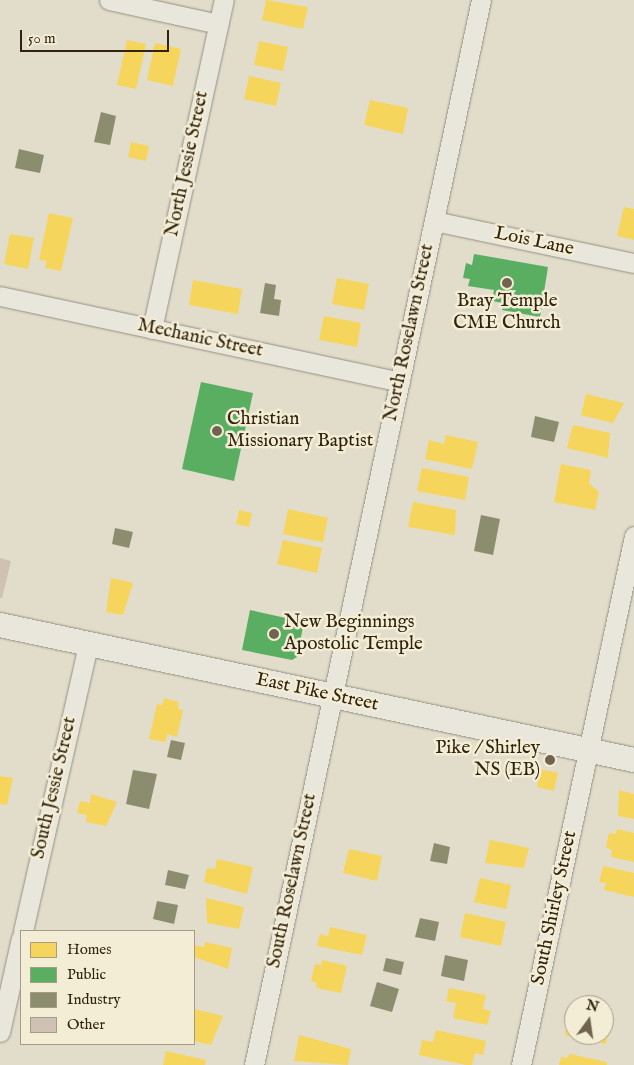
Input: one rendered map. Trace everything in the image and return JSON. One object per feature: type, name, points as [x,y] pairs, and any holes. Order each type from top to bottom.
[{"type":"street","points":[[109,0],[218,24]]},
{"type":"street","name":"North Jessie Street","points":[[152,329],[224,0]]},
{"type":"street","name":"North Roselawn Street","points":[[333,696],[481,0]]},
{"type":"street","name":"Lois Lane","points":[[434,221],[634,263]]},
{"type":"street","name":"Mechanic Street","points":[[0,296],[400,382]]},
{"type":"street","name":"South Shirley Street","points":[[521,1065],[634,536]]},
{"type":"street","name":"East Pike Street","points":[[0,626],[634,760]]},
{"type":"street","name":"South Jessie Street","points":[[23,930],[88,644]]},
{"type":"street","name":"South Roselawn Street","points":[[254,1065],[333,696]]},
{"type":"street","points":[[0,1032],[20,942]]},
{"type":"building: Homes","points":[[266,0],[308,7],[303,29],[262,20]]},
{"type":"building: Homes","points":[[127,40],[146,44],[136,89],[117,85]]},
{"type":"building: Homes","points":[[259,41],[288,47],[283,71],[254,65]]},
{"type":"building: Homes","points":[[155,43],[181,49],[173,86],[147,80]]},
{"type":"building: Homes","points":[[249,76],[281,83],[276,106],[244,99]]},
{"type":"building: Homes","points":[[370,100],[408,108],[403,134],[364,125]]},
{"type":"building: Homes","points":[[131,142],[149,146],[146,161],[128,157]]},
{"type":"building: Homes","points":[[624,207],[634,209],[634,240],[617,236]]},
{"type":"building: Homes","points":[[49,213],[73,218],[61,271],[45,268],[47,261],[39,260]]},
{"type":"building: Homes","points":[[10,234],[34,238],[28,269],[4,264]]},
{"type":"building: Homes","points":[[337,278],[369,284],[364,310],[332,304]]},
{"type":"building: Homes","points":[[193,280],[242,289],[238,314],[189,305]]},
{"type":"building: Homes","points":[[324,316],[361,323],[357,347],[319,340]]},
{"type":"building: Homes","points":[[586,394],[624,403],[613,423],[581,415]]},
{"type":"building: Homes","points":[[573,425],[610,433],[608,458],[567,448]]},
{"type":"building: Homes","points":[[446,435],[478,442],[472,469],[425,459],[429,440],[444,444]]},
{"type":"building: Homes","points":[[561,464],[591,470],[589,483],[599,492],[595,510],[554,502]]},
{"type":"building: Homes","points":[[422,468],[469,477],[465,500],[417,491]]},
{"type":"building: Homes","points":[[413,502],[456,510],[455,535],[408,527]]},
{"type":"building: Homes","points":[[288,509],[328,518],[323,542],[283,534]]},
{"type":"building: Homes","points":[[239,510],[252,513],[249,527],[236,524]]},
{"type":"building: Homes","points":[[283,540],[322,548],[317,573],[277,564]]},
{"type":"building: Homes","points":[[111,578],[133,583],[123,615],[106,612]]},
{"type":"building: Homes","points":[[164,698],[179,702],[178,709],[183,710],[177,737],[167,734],[166,742],[149,739],[157,704],[162,705]]},
{"type":"building: Homes","points":[[540,769],[558,773],[554,791],[537,787]]},
{"type":"building: Homes","points":[[0,776],[13,778],[7,805],[0,804]]},
{"type":"building: Homes","points":[[619,790],[634,794],[634,819],[618,816]]},
{"type":"building: Homes","points":[[91,794],[117,802],[106,826],[86,822],[87,815],[77,813],[80,801],[90,803]]},
{"type":"building: Homes","points":[[617,829],[634,833],[634,862],[611,857],[612,850],[606,848],[609,833],[616,834]]},
{"type":"building: Homes","points":[[490,840],[529,848],[524,868],[485,863]]},
{"type":"building: Homes","points":[[349,849],[382,856],[377,881],[343,873]]},
{"type":"building: Homes","points":[[217,859],[253,867],[247,894],[204,882],[207,868],[215,869]]},
{"type":"building: Homes","points":[[603,866],[634,873],[634,897],[604,890],[606,883],[599,882]]},
{"type":"building: Homes","points":[[480,878],[511,885],[506,909],[474,902]]},
{"type":"building: Homes","points":[[206,898],[244,907],[239,929],[207,923]]},
{"type":"building: Homes","points":[[465,913],[506,922],[501,946],[460,937]]},
{"type":"building: Homes","points":[[330,927],[367,935],[362,955],[317,946],[320,934],[328,936]]},
{"type":"building: Homes","points":[[205,942],[232,948],[228,969],[195,957],[195,945],[204,947]]},
{"type":"building: Homes","points":[[322,960],[347,966],[341,993],[316,988],[317,983],[311,981],[315,964],[321,965]]},
{"type":"building: Homes","points":[[449,988],[486,995],[483,1009],[491,1011],[487,1025],[453,1018],[456,1003],[446,1001]]},
{"type":"building: Homes","points":[[195,1009],[223,1016],[211,1045],[195,1041]]},
{"type":"building: Homes","points":[[436,1030],[486,1041],[483,1055],[475,1053],[472,1065],[466,1065],[419,1055],[422,1040],[433,1042]]},
{"type":"building: Homes","points":[[299,1035],[351,1049],[348,1065],[294,1061]]},
{"type":"building: Homes","points":[[166,1051],[206,1060],[205,1065],[163,1065]]},
{"type":"building: Homes","points":[[569,1054],[607,1062],[607,1065],[559,1065],[561,1057],[568,1058]]},
{"type":"building: Public","name":"Bray Temple CME Church","points":[[474,254],[548,267],[540,317],[502,310],[503,303],[492,301],[494,290],[468,286],[470,279],[463,278],[466,263],[472,265]]},
{"type":"building: Public","name":"Christian Missionary Baptist","points":[[201,382],[253,393],[234,481],[182,469]]},
{"type":"building: Public","name":"New Beginnings Apostolic Temple","points":[[250,610],[304,622],[297,657],[292,660],[242,650]]},
{"type":"building: Industry","points":[[101,112],[116,116],[110,145],[94,142]]},
{"type":"building: Industry","points":[[19,149],[44,155],[40,173],[15,168]]},
{"type":"building: Industry","points":[[265,283],[276,285],[274,299],[281,300],[279,316],[260,313]]},
{"type":"building: Industry","points":[[535,416],[559,422],[554,442],[531,437]]},
{"type":"building: Industry","points":[[481,515],[500,519],[493,555],[474,551]]},
{"type":"building: Industry","points":[[115,528],[133,532],[129,548],[112,544]]},
{"type":"building: Industry","points":[[171,740],[185,743],[181,760],[167,757]]},
{"type":"building: Industry","points":[[133,770],[157,774],[149,809],[126,804]]},
{"type":"building: Industry","points":[[434,843],[450,847],[447,864],[430,861]]},
{"type":"building: Industry","points":[[168,870],[189,875],[185,889],[165,885]]},
{"type":"building: Industry","points":[[157,901],[178,905],[174,924],[153,919]]},
{"type":"building: Industry","points":[[420,918],[439,922],[435,941],[415,937]]},
{"type":"building: Industry","points":[[445,955],[468,960],[464,981],[441,976]]},
{"type":"building: Industry","points":[[386,958],[404,962],[401,975],[383,971]]},
{"type":"building: Industry","points":[[377,982],[399,989],[392,1012],[370,1006]]},
{"type":"building: Other","points":[[0,558],[11,561],[2,598],[0,598]]},
{"type":"place","name":"Bray Temple CME Church","points":[[507,283]]},
{"type":"place","name":"Christian Missionary Baptist","points":[[217,431]]},
{"type":"place","name":"New Beginnings Apostolic Temple","points":[[274,634]]},
{"type":"place","name":"Pike / Shirley NS (EB)","points":[[550,760]]}]
